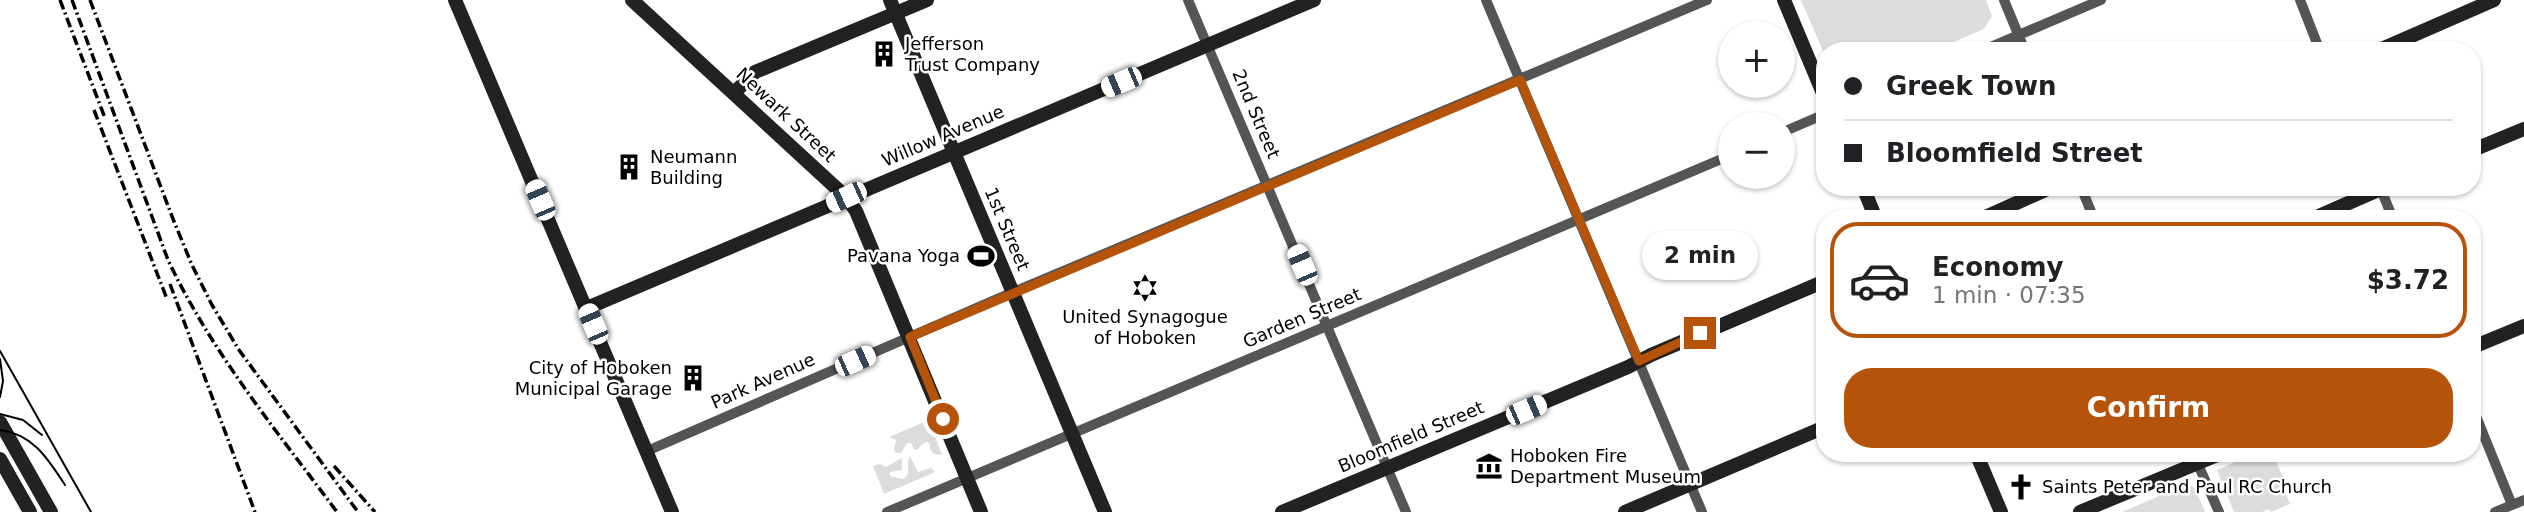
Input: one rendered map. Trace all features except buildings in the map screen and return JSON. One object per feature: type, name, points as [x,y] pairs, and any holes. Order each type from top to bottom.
[{"type":"main road","points":[[455,0],[672,512]]},
{"type":"main road","name":"Newark Street","points":[[632,0],[846,197],[856,211],[981,512]]},
{"type":"main road","points":[[734,93],[755,72],[893,7],[928,0]]},
{"type":"main road","name":"Willow Avenue","points":[[587,308],[1314,0]]},
{"type":"main road","points":[[1784,0],[1816,76]]},
{"type":"main road","points":[[2398,42],[2494,0]]},
{"type":"main road","name":"1st Street","points":[[893,7],[1105,512]]},
{"type":"main road","points":[[2481,147],[2524,129]]},
{"type":"main road","points":[[2001,210],[2032,196]]},
{"type":"main road","points":[[2332,210],[2364,196]]},
{"type":"main road","name":"Bloomfield Street","points":[[1282,512],[1816,285]]},
{"type":"main road","points":[[2481,344],[2524,326]]},
{"type":"main road","points":[[0,422],[51,512]]},
{"type":"main road","points":[[1625,512],[1816,430]]},
{"type":"main road","points":[[0,459],[30,512]]},
{"type":"main road","points":[[1980,462],[2001,512]]},
{"type":"main road","points":[[2080,512],[2186,462]]},
{"type":"main road","points":[[10,478],[26,468]]},
{"type":"street","name":"2nd Street","points":[[1188,0],[1406,512]]},
{"type":"street","points":[[1486,0],[1702,512]]},
{"type":"street","name":"Park Avenue","points":[[646,451],[1014,292],[1707,0]]},
{"type":"street","points":[[2004,0],[2022,42]]},
{"type":"street","points":[[2002,42],[2101,0]]},
{"type":"street","points":[[2300,0],[2316,42]]},
{"type":"street","points":[[1795,127],[1816,118]]},
{"type":"street","name":"Garden Street","points":[[887,512],[1718,161]]},
{"type":"street","points":[[2481,428],[2512,505]]},
{"type":"street","points":[[2197,462],[2219,512]]},
{"type":"street","points":[[2495,512],[2524,500]]},
{"type":"shaded area","points":[[1801,0],[1986,0],[1992,16],[1984,29],[1953,42],[1819,42]]},
{"type":"shaded area","points":[[929,420],[942,455],[934,454],[927,442],[917,450],[911,443],[907,443],[901,453],[896,453],[896,440],[889,437]]},
{"type":"shaded area","points":[[910,456],[918,472],[931,468],[935,472],[884,494],[873,466],[880,464],[886,467],[902,458],[902,470],[889,474],[904,479],[908,474]]},
{"type":"shaded area","points":[[2235,462],[2276,462],[2290,493],[2286,495],[2290,504],[2271,512],[2268,509],[2262,512],[2234,512],[2217,470]]},
{"type":"shaded area","points":[[2187,484],[2195,488],[2205,512],[2122,512]]},
{"type":"tram line","points":[[0,351],[91,512]]},
{"type":"tram line","points":[[0,359],[3,381],[0,397]]},
{"type":"tram line","points":[[0,414],[23,420],[42,435]]},
{"type":"tram line","points":[[0,430],[12,432],[31,442],[46,457],[65,485]]},
{"type":"railway","points":[[60,0],[105,118]]},
{"type":"railway","points":[[72,0],[168,260],[185,294],[246,390],[337,512]]},
{"type":"railway","points":[[90,0],[173,219],[212,305],[239,350],[358,512]]},
{"type":"railway","points":[[94,110],[167,299]]},
{"type":"railway","points":[[170,284],[255,512]]},
{"type":"railway","points":[[334,466],[375,512]]},
{"type":"place","name":"Jefferson Trust Company","points":[[884,54]]},
{"type":"place","name":"Neumann Building","points":[[629,167]]},
{"type":"place","name":"Pavana Yoga","points":[[981,256]]},
{"type":"place","name":"United Synagogue of Hoboken","points":[[1145,288]]},
{"type":"place","name":"City of Hoboken Municipal Garage","points":[[693,378]]},
{"type":"place","name":"Hoboken Fire Department Museum","points":[[1489,466]]},
{"type":"place","name":"Saints Peter and Paul RC Church","points":[[2021,487]]},
{"type":"route","points":[[943,419],[910,337],[1520,80],[1639,361],[1700,333]]}]
